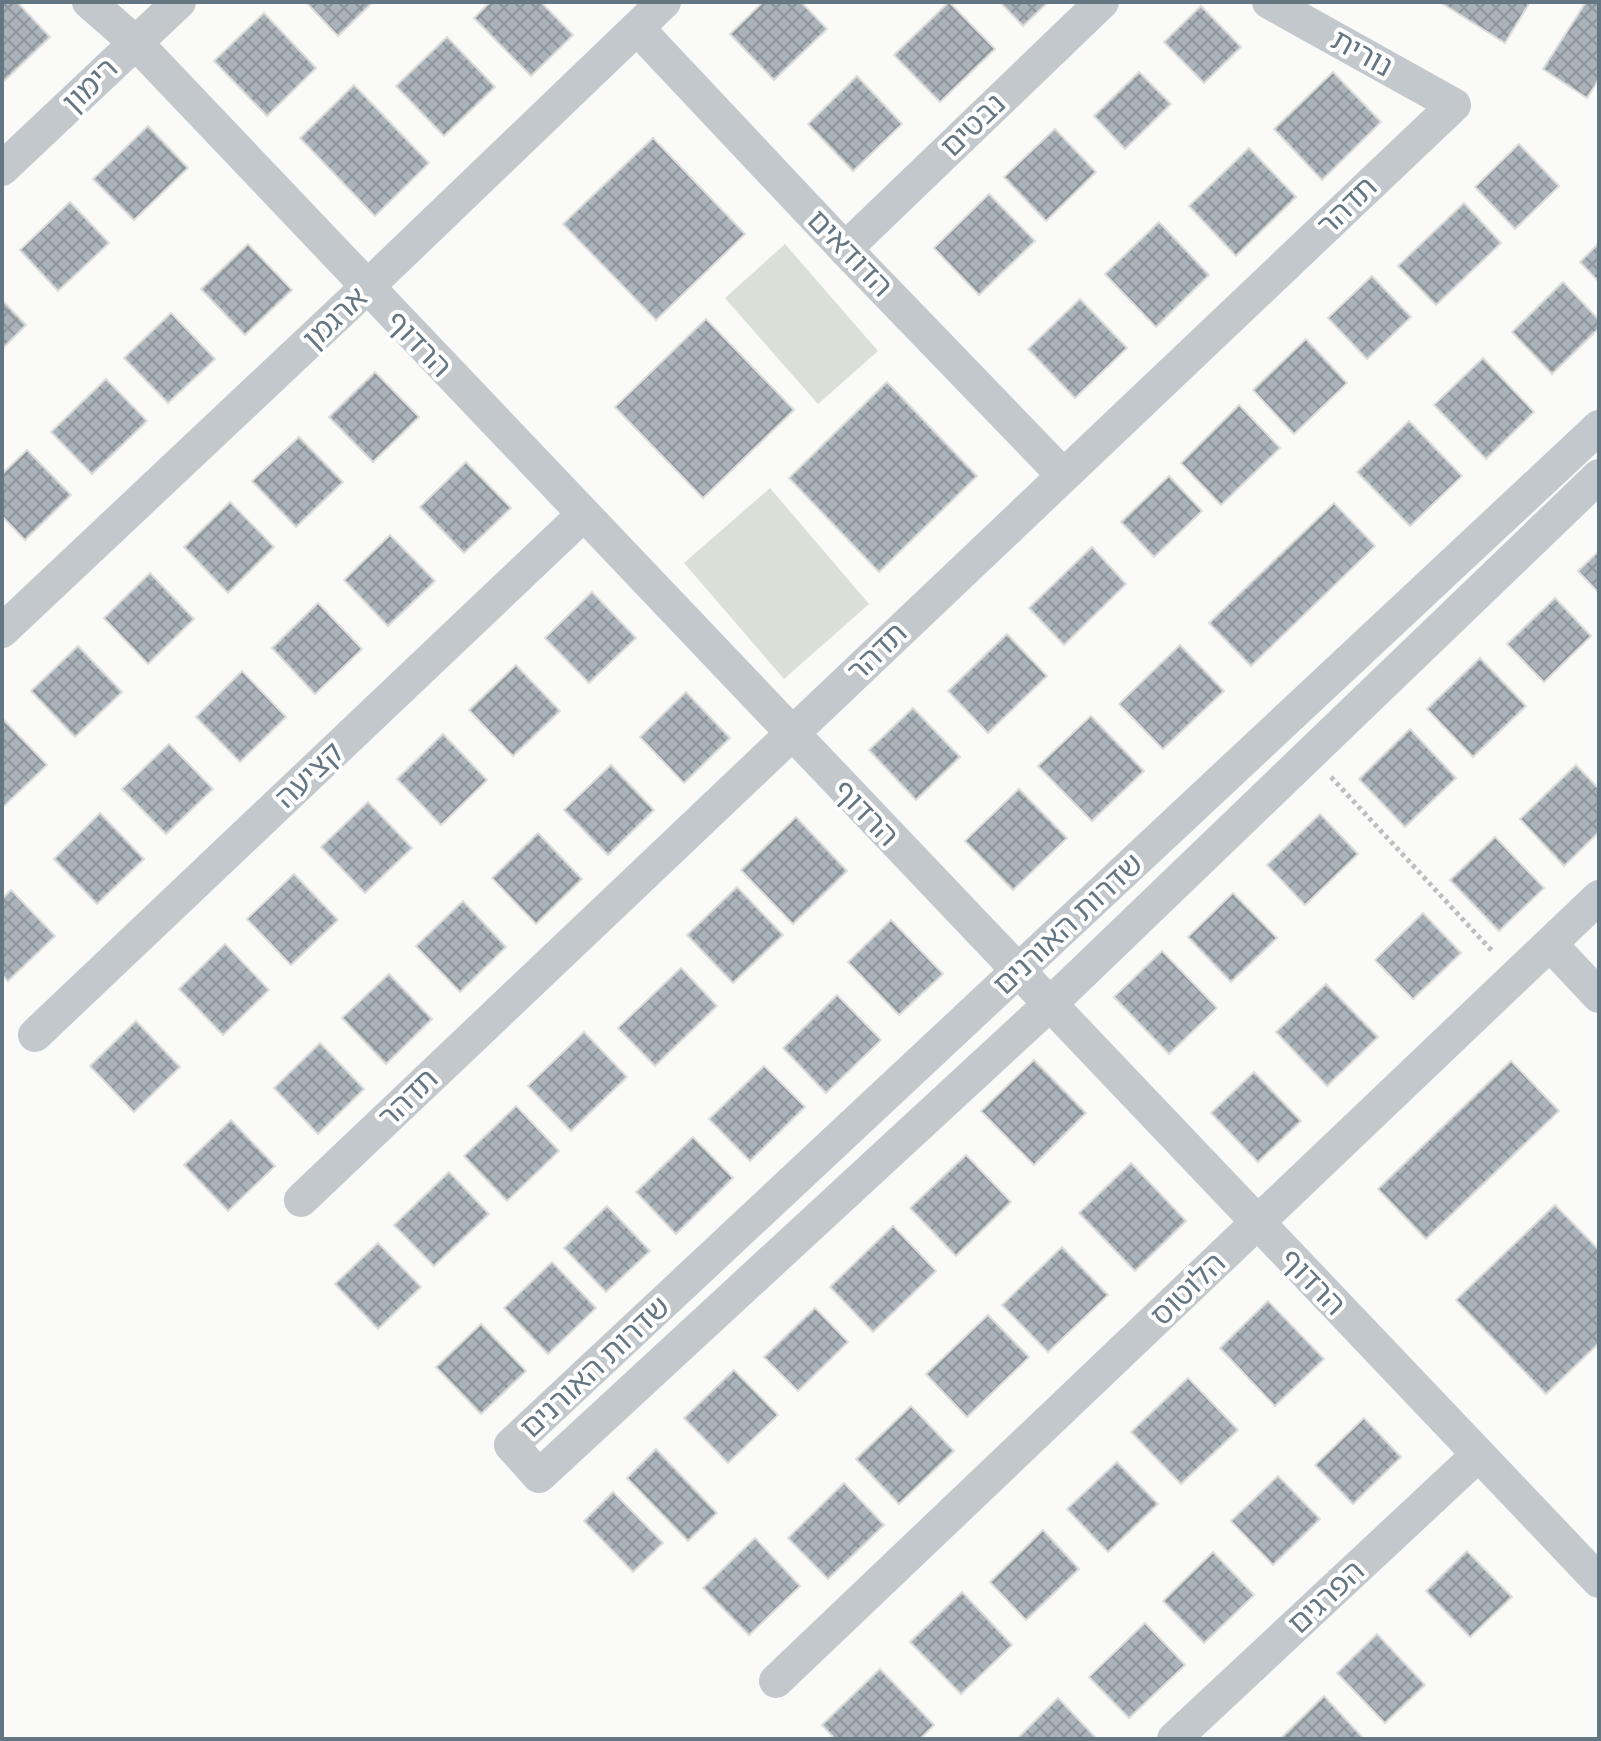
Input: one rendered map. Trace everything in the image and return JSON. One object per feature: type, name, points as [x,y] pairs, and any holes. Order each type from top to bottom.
[{"type":"street","name":"הרדוף","points":[[89,2],[135,42],[1599,1581]]},
{"type":"street","name":"רימון","points":[[2,169],[179,2]]},
{"type":"street","name":"ארגמן","points":[[2,631],[664,2]]},
{"type":"street","name":"נבטים","points":[[845,249],[1102,2]]},
{"type":"street","name":"נורית","points":[[1269,2],[1454,105]]},
{"type":"street","name":"הדודאים","points":[[638,29],[1063,475]]},
{"type":"street","name":"תדהר","points":[[301,1200],[1454,105]]},
{"type":"street","name":"שדרות האורנים","points":[[1599,427],[511,1445],[539,1476],[1049,1005],[1599,476]]},
{"type":"street","name":"קציעה","points":[[35,1035],[583,515]]},
{"type":"street","name":"הלוטוס","points":[[776,1681],[1599,897]]},
{"type":"street","points":[[1550,944],[1599,996]]},
{"type":"street","name":"הפרגים","points":[[1174,1739],[1478,1455]]},
{"type":"path","points":[[1309,753],[1515,976]]},
{"type":"shaded area","points":[[785,244],[878,351],[818,404],[725,298]]},
{"type":"shaded area","points":[[770,488],[869,604],[784,679],[684,563]]},
{"type":"building","points":[[2,2],[17,2],[50,37],[2,83]]},
{"type":"building","points":[[306,2],[373,2],[338,36]]},
{"type":"building","points":[[490,2],[541,2],[573,35],[531,76],[474,18]]},
{"type":"building","points":[[763,2],[801,2],[827,29],[774,80],[730,34]]},
{"type":"building","points":[[949,2],[995,49],[940,102],[894,55]]},
{"type":"building","points":[[1000,2],[1048,2],[1023,26]]},
{"type":"building","points":[[1440,2],[1530,2],[1505,43]]},
{"type":"building","points":[[1586,2],[1599,2],[1599,79],[1587,98],[1543,69]]},
{"type":"building","points":[[1201,6],[1241,47],[1204,83],[1164,42]]},
{"type":"building","points":[[264,13],[316,68],[267,116],[214,61]]},
{"type":"building","points":[[447,37],[495,87],[444,136],[396,86]]},
{"type":"building","points":[[1139,72],[1171,104],[1125,149],[1094,116]]},
{"type":"building","points":[[1333,72],[1381,122],[1322,180],[1274,129]]},
{"type":"building","points":[[857,76],[902,124],[853,171],[808,124]]},
{"type":"building","points":[[354,85],[429,163],[375,216],[300,138]]},
{"type":"building","points":[[148,126],[188,168],[134,220],[93,179]]},
{"type":"building","points":[[1055,129],[1096,172],[1046,221],[1004,177]]},
{"type":"building","points":[[653,138],[745,234],[656,320],[563,224]]},
{"type":"building","points":[[1519,144],[1559,186],[1515,229],[1475,187]]},
{"type":"building","points":[[1249,148],[1296,197],[1236,256],[1189,206]]},
{"type":"building","points":[[989,194],[1035,241],[979,295],[934,248]]},
{"type":"building","points":[[70,202],[109,243],[58,291],[20,250]]},
{"type":"building","points":[[1464,203],[1501,243],[1436,305],[1398,266]]},
{"type":"building","points":[[1159,222],[1209,275],[1156,327],[1105,274]]},
{"type":"building","points":[[1599,243],[1599,282],[1580,262]]},
{"type":"building","points":[[248,244],[292,290],[245,335],[201,289]]},
{"type":"building","points":[[1372,276],[1411,317],[1367,359],[1328,318]]},
{"type":"building","points":[[1563,282],[1599,320],[1599,328],[1552,374],[1512,332]]},
{"type":"building","points":[[1080,299],[1127,348],[1075,398],[1028,349]]},
{"type":"building","points":[[2,300],[26,325],[2,349]]},
{"type":"building","points":[[171,313],[215,359],[168,403],[124,358]]},
{"type":"building","points":[[706,319],[794,410],[703,498],[615,407]]},
{"type":"building","points":[[1306,339],[1347,383],[1294,434],[1253,390]]},
{"type":"building","points":[[1483,358],[1534,412],[1486,459],[1434,405]]},
{"type":"building","points":[[375,372],[419,417],[373,462],[329,417]]},
{"type":"building","points":[[106,379],[147,421],[92,474],[51,432]]},
{"type":"building","points":[[887,382],[977,476],[879,572],[789,478]]},
{"type":"building","points":[[1239,405],[1280,448],[1221,505],[1181,463]]},
{"type":"building","points":[[1409,421],[1462,476],[1410,526],[1357,472]]},
{"type":"building","points":[[299,437],[343,482],[296,527],[252,481]]},
{"type":"building","points":[[27,450],[71,495],[25,540],[2,516],[2,474]]},
{"type":"building","points":[[466,462],[511,508],[464,553],[420,507]]},
{"type":"building","points":[[1169,476],[1202,511],[1154,557],[1121,522]]},
{"type":"building","points":[[230,502],[274,547],[228,593],[184,547]]},
{"type":"building","points":[[1334,503],[1375,546],[1251,666],[1209,623]]},
{"type":"building","points":[[390,535],[435,581],[388,626],[344,580]]},
{"type":"building","points":[[1092,547],[1126,584],[1064,645],[1029,608]]},
{"type":"building","points":[[1599,551],[1599,593],[1578,571]]},
{"type":"building","points":[[150,573],[194,619],[148,664],[104,618]]},
{"type":"building","points":[[592,592],[636,638],[589,683],[545,638]]},
{"type":"building","points":[[1555,598],[1591,636],[1544,682],[1507,644]]},
{"type":"building","points":[[318,603],[362,649],[315,694],[272,648]]},
{"type":"building","points":[[1007,634],[1047,676],[988,733],[948,691]]},
{"type":"building","points":[[1180,645],[1224,691],[1163,749],[1119,704]]},
{"type":"building","points":[[78,646],[122,692],[75,737],[31,691]]},
{"type":"building","points":[[1480,658],[1526,706],[1473,757],[1427,709]]},
{"type":"building","points":[[516,665],[560,711],[513,756],[469,710]]},
{"type":"building","points":[[242,671],[286,717],[240,762],[196,717]]},
{"type":"building","points":[[686,692],[730,738],[684,783],[640,737]]},
{"type":"building","points":[[913,708],[960,757],[916,800],[869,750]]},
{"type":"building","points":[[1091,716],[1144,771],[1092,821],[1038,766]]},
{"type":"building","points":[[2,720],[47,765],[2,808]]},
{"type":"building","points":[[1410,729],[1456,778],[1405,827],[1359,779]]},
{"type":"building","points":[[443,734],[487,780],[441,825],[397,779]]},
{"type":"building","points":[[169,744],[213,789],[166,834],[122,789]]},
{"type":"building","points":[[611,765],[654,810],[608,855],[564,810]]},
{"type":"building","points":[[1576,765],[1599,789],[1599,832],[1564,866],[1520,819]]},
{"type":"building","points":[[1019,789],[1067,838],[1013,890],[965,841]]},
{"type":"building","points":[[368,802],[412,848],[365,893],[321,847]]},
{"type":"building","points":[[100,813],[144,859],[97,904],[54,859]]},
{"type":"building","points":[[1320,814],[1358,854],[1305,905],[1267,865]]},
{"type":"building","points":[[796,817],[847,871],[793,924],[741,870]]},
{"type":"building","points":[[538,833],[582,879],[536,924],[492,878]]},
{"type":"building","points":[[1495,837],[1544,888],[1499,931],[1450,880]]},
{"type":"building","points":[[294,874],[338,920],[291,965],[247,919]]},
{"type":"building","points":[[737,887],[783,935],[733,983],[687,935]]},
{"type":"building","points":[[11,890],[55,936],[8,981],[2,975],[2,899]]},
{"type":"building","points":[[1233,893],[1277,938],[1231,982],[1188,937]]},
{"type":"building","points":[[463,901],[506,947],[460,992],[416,946]]},
{"type":"building","points":[[1423,913],[1461,953],[1413,999],[1375,960]]},
{"type":"building","points":[[891,920],[943,974],[899,1015],[848,962]]},
{"type":"building","points":[[225,944],[269,990],[223,1035],[179,989]]},
{"type":"building","points":[[1162,951],[1217,1008],[1169,1054],[1114,997]]},
{"type":"building","points":[[681,968],[717,1006],[655,1066],[618,1028]]},
{"type":"building","points":[[389,974],[432,1019],[386,1064],[342,1018]]},
{"type":"building","points":[[1326,984],[1378,1037],[1327,1086],[1276,1032]]},
{"type":"building","points":[[837,995],[881,1040],[826,1093],[783,1048]]},
{"type":"building","points":[[136,1021],[180,1067],[134,1112],[90,1066]]},
{"type":"building","points":[[584,1032],[627,1077],[571,1131],[528,1086]]},
{"type":"building","points":[[320,1043],[364,1089],[318,1134],[274,1088]]},
{"type":"building","points":[[1034,1060],[1086,1113],[1034,1165],[981,1111]]},
{"type":"building","points":[[1511,1061],[1559,1111],[1426,1239],[1378,1189]]},
{"type":"building","points":[[764,1066],[805,1107],[750,1161],[709,1119]]},
{"type":"building","points":[[1254,1072],[1301,1121],[1258,1162],[1211,1113]]},
{"type":"building","points":[[516,1106],[559,1151],[507,1201],[464,1156]]},
{"type":"building","points":[[231,1120],[275,1166],[228,1211],[184,1165]]},
{"type":"building","points":[[693,1137],[733,1178],[676,1234],[636,1192]]},
{"type":"building","points":[[966,1155],[1011,1202],[956,1256],[910,1208]]},
{"type":"building","points":[[1131,1163],[1186,1221],[1135,1271],[1079,1213]]},
{"type":"building","points":[[449,1172],[489,1214],[434,1266],[394,1225]]},
{"type":"building","points":[[1555,1205],[1599,1250],[1599,1343],[1546,1394],[1456,1300]]},
{"type":"building","points":[[607,1206],[650,1251],[606,1292],[564,1248]]},
{"type":"building","points":[[893,1226],[936,1271],[873,1332],[830,1287]]},
{"type":"building","points":[[378,1243],[421,1287],[378,1329],[335,1284]]},
{"type":"building","points":[[1062,1247],[1108,1295],[1048,1352],[1002,1305]]},
{"type":"building","points":[[552,1262],[596,1308],[548,1354],[504,1308]]},
{"type":"building","points":[[1268,1301],[1324,1359],[1275,1406],[1220,1348]]},
{"type":"building","points":[[815,1308],[848,1342],[798,1391],[764,1357]]},
{"type":"building","points":[[988,1315],[1029,1357],[967,1417],[926,1374]]},
{"type":"building","points":[[481,1324],[526,1371],[481,1414],[436,1367]]},
{"type":"building","points":[[734,1370],[778,1415],[728,1463],[684,1418]]},
{"type":"building","points":[[1188,1378],[1238,1430],[1181,1484],[1131,1432]]},
{"type":"building","points":[[911,1406],[954,1451],[899,1504],[856,1459]]},
{"type":"building","points":[[1364,1418],[1401,1457],[1353,1504],[1315,1465]]},
{"type":"building","points":[[656,1449],[717,1513],[688,1541],[627,1478]]},
{"type":"building","points":[[1117,1462],[1158,1504],[1108,1552],[1067,1509]]},
{"type":"building","points":[[1278,1476],[1320,1519],[1273,1565],[1231,1521]]},
{"type":"building","points":[[844,1483],[884,1525],[828,1579],[788,1538]]},
{"type":"building","points":[[613,1492],[663,1543],[633,1572],[584,1521]]},
{"type":"building","points":[[1043,1530],[1079,1569],[1026,1620],[990,1582]]},
{"type":"building","points":[[755,1538],[800,1586],[749,1635],[703,1588]]},
{"type":"building","points":[[1467,1551],[1512,1597],[1470,1637],[1426,1591]]},
{"type":"building","points":[[1213,1552],[1254,1595],[1204,1643],[1163,1601]]},
{"type":"building","points":[[962,1592],[1012,1645],[961,1694],[910,1642]]},
{"type":"building","points":[[1145,1623],[1185,1665],[1129,1718],[1089,1677]]},
{"type":"building","points":[[1377,1634],[1425,1685],[1385,1723],[1337,1673]]},
{"type":"building","points":[[880,1669],[934,1725],[920,1739],[835,1739],[822,1725]]},
{"type":"building","points":[[1324,1696],[1364,1739],[1280,1739]]},
{"type":"building","points":[[1058,1698],[1097,1739],[1017,1739]]}]
